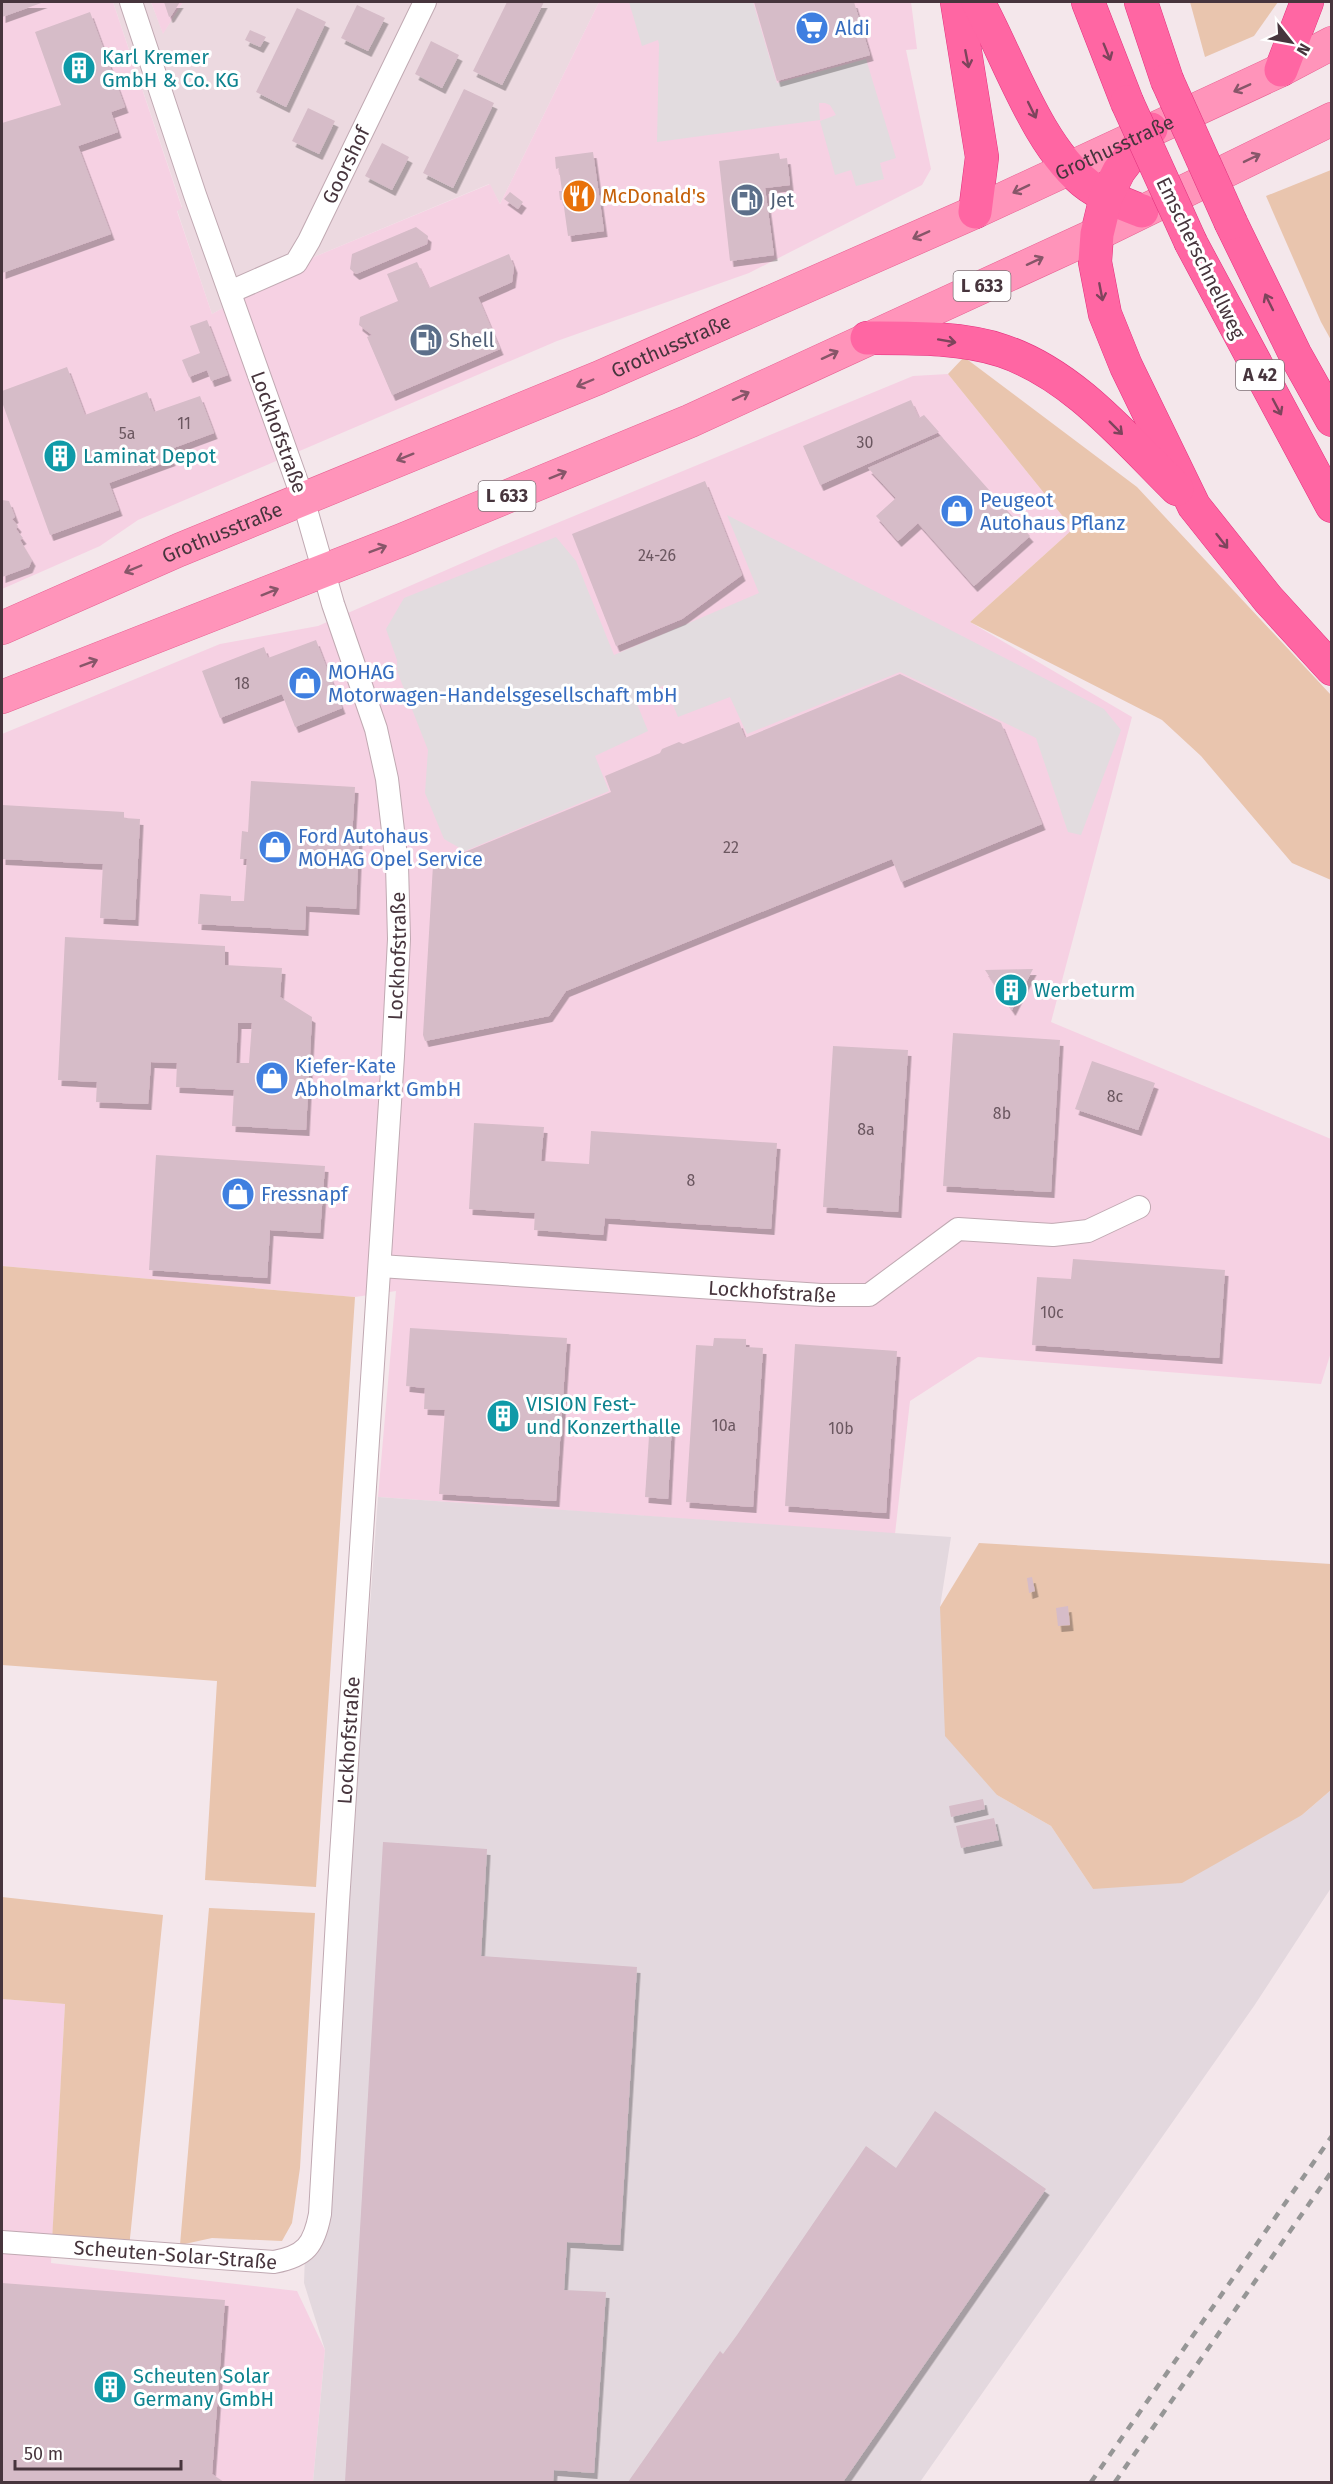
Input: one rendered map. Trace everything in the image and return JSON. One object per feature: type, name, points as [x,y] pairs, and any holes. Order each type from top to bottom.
[{"type":"highway","points":[[957,2],[982,157],[975,212]]},
{"type":"highway","points":[[978,2],[1039,123],[1068,167],[1106,197],[1142,211]]},
{"type":"highway","name":"Emscherschnellweg","points":[[1088,2],[1127,102],[1191,243],[1332,506]]},
{"type":"highway","name":"A 42","points":[[1141,2],[1167,80],[1231,223],[1295,354],[1332,420]]},
{"type":"highway","points":[[1281,70],[1307,2]]},
{"type":"highway","points":[[1151,129],[1119,171],[1106,197],[1097,234],[1095,262],[1105,314],[1126,366],[1194,506]]},
{"type":"highway","points":[[867,338],[933,339],[1003,351],[1061,382],[1098,411],[1194,506],[1268,599],[1332,669]]},
{"type":"main road","name":"Grothusstraße","points":[[2,628],[179,550],[552,398],[975,212],[1281,70],[1332,43]]},
{"type":"main road","name":"L 633","points":[[2,697],[690,421],[1097,234],[1325,126]]},
{"type":"street","name":"Lockhofstraße","points":[[131,2],[303,499],[323,570],[376,729],[387,779],[397,865],[399,939],[338,1902],[321,2214]]},
{"type":"street","name":"Goorshof","points":[[230,292],[296,263],[309,241],[425,2]]},
{"type":"street","name":"Lockhofstraße","points":[[380,1266],[811,1294],[869,1295],[958,1229],[1053,1235],[1088,1231],[1139,1207]]},
{"type":"street","name":"Scheuten-Solar-Straße","points":[[2,2242],[274,2262],[292,2259],[307,2249],[316,2235],[321,2214]]},
{"type":"shaded area","points":[[2,2],[113,2],[182,208],[177,211],[212,314],[314,257],[490,184],[500,204],[599,2],[911,2],[917,49],[906,50],[931,169],[922,185],[749,273],[557,341],[138,520],[100,546],[2,589]]},
{"type":"shaded area","points":[[113,2],[151,2],[163,33],[183,2],[599,2],[500,204],[489,184],[314,257],[212,314],[177,210],[182,207]]},
{"type":"shaded area","points":[[151,2],[183,2],[163,34]]},
{"type":"shaded area","points":[[629,2],[753,2],[777,83],[866,59],[896,158],[880,163],[884,179],[856,186],[851,170],[835,175],[820,121],[836,115],[830,105],[825,103],[819,103],[820,120],[657,142],[659,44],[658,40],[642,46]]},
{"type":"shaded area","points":[[1190,2],[1278,2],[1254,36],[1205,57]]},
{"type":"shaded area","points":[[1331,170],[1331,340],[1266,196]]},
{"type":"shaded area","points":[[964,357],[1137,487],[1331,695],[1331,880],[1292,863],[1201,756],[1162,720],[970,622],[1073,529],[948,374]]},
{"type":"shaded area","points":[[948,374],[1073,529],[970,622],[1132,717],[1051,1022],[1331,1139],[1332,1349],[1321,1384],[978,1357],[910,1401],[895,1534],[378,1497],[396,1291],[355,1297],[2,1266],[2,734],[220,644],[318,626],[499,547],[913,376]]},
{"type":"shaded area","points":[[727,515],[1104,709],[1121,730],[1081,835],[1068,832],[1036,738],[900,672],[747,734],[730,697],[678,717],[665,685],[635,699],[648,731],[595,756],[609,791],[465,851],[444,839],[425,793],[428,750],[397,671],[397,660],[386,629],[404,598],[556,537],[576,561],[614,655],[759,593]]},
{"type":"shaded area","points":[[2,1266],[355,1297],[316,1887],[205,1880],[217,1681],[2,1665]]},
{"type":"shaded area","points":[[378,1497],[951,1537],[940,1607],[997,1795],[1051,1826],[1093,1889],[1302,1815],[1331,1790],[1331,1888],[1254,2006],[920,2482],[313,2482],[325,2350],[304,2283],[305,2255],[325,2214]]},
{"type":"shaded area","points":[[979,1543],[1331,1564],[1331,1790],[1302,1815],[1182,1883],[1093,1889],[1051,1826],[997,1795],[945,1736],[940,1607]]},
{"type":"shaded area","points":[[2,1897],[163,1915],[129,2248],[52,2241],[65,2004],[2,1999]]},
{"type":"shaded area","points":[[209,1908],[315,1913],[300,2168],[292,2223],[282,2241],[212,2238],[180,2245]]},
{"type":"shaded area","points":[[2,1999],[65,2004],[51,2263],[297,2291],[325,2350],[313,2482],[2,2482]]},
{"type":"building","points":[[2,2],[44,2],[2,17]]},
{"type":"building","points":[[164,2],[180,2],[169,17]]},
{"type":"building","points":[[507,2],[544,2],[502,85],[473,71]]},
{"type":"building","name":"Aldi","points":[[754,2],[854,2],[870,55],[777,81]]},
{"type":"building","points":[[357,5],[385,18],[368,51],[341,38]]},
{"type":"building","points":[[297,8],[326,22],[286,107],[256,92]]},
{"type":"building","points":[[90,12],[125,107],[111,112],[118,132],[78,146],[111,234],[2,273],[2,123],[61,105],[35,32]]},
{"type":"building","points":[[250,30],[266,37],[260,47],[245,40]]},
{"type":"building","points":[[431,41],[459,55],[442,88],[415,74]]},
{"type":"building","points":[[464,89],[494,103],[453,188],[423,173]]},
{"type":"building","points":[[308,108],[335,121],[319,154],[292,141]]},
{"type":"building","points":[[382,143],[409,157],[392,190],[365,176]]},
{"type":"building","name":"McDonald's","points":[[593,152],[604,231],[568,236],[563,200],[560,200],[559,191],[562,191],[559,168],[556,169],[555,157]]},
{"type":"building","points":[[779,153],[780,159],[787,158],[790,185],[765,188],[774,255],[730,261],[719,161]]},
{"type":"building","points":[[510,192],[523,202],[518,209],[504,199]]},
{"type":"building","points":[[416,227],[428,236],[427,244],[356,274],[350,269],[352,254]]},
{"type":"building","points":[[509,254],[514,267],[512,282],[478,297],[500,349],[392,395],[367,337],[372,335],[359,325],[360,317],[398,301],[387,274],[417,262],[429,288]]},
{"type":"building","points":[[207,320],[228,375],[211,381],[207,370],[189,377],[182,360],[200,353],[190,326]]},
{"type":"building","name":"Laminat Depot","points":[[67,367],[85,415],[147,392],[154,412],[200,396],[214,433],[168,450],[172,460],[109,483],[119,510],[50,535],[2,402],[2,391]]},
{"type":"building","points":[[911,400],[919,418],[924,415],[939,432],[820,485],[803,446]]},
{"type":"building","name":"Peugeot Autohaus Pflanz","points":[[941,436],[1030,536],[974,586],[918,523],[898,541],[876,516],[896,498],[868,468]]},
{"type":"building","points":[[705,481],[742,575],[682,619],[616,646],[572,534]]},
{"type":"building","points":[[2,500],[9,501],[15,517],[12,519],[23,538],[20,540],[32,560],[29,567],[2,577]]},
{"type":"building","points":[[316,640],[342,708],[295,727],[282,694],[220,718],[202,671],[264,647],[268,658]]},
{"type":"building","points":[[900,674],[1001,723],[1042,824],[901,882],[892,859],[566,991],[549,1016],[425,1041],[423,1035],[433,865],[611,792],[605,776],[660,753],[662,749],[679,742],[683,744],[739,722],[745,738]]},
{"type":"building","points":[[251,781],[355,787],[352,838],[359,838],[356,909],[306,906],[305,930],[198,924],[200,894],[231,896],[231,901],[244,901],[247,859],[240,859],[242,831],[248,832]]},
{"type":"building","points":[[2,805],[124,812],[124,818],[140,819],[135,920],[100,918],[103,864],[2,859]]},
{"type":"building","points":[[65,937],[225,946],[225,965],[282,968],[280,997],[312,1017],[306,1130],[232,1126],[234,1090],[176,1087],[177,1063],[151,1062],[148,1104],[96,1102],[97,1082],[58,1080]],"holes":[[[238,1023],[252,1023],[249,1063],[236,1063]]]},
{"type":"building","name":"Werbeturm","points":[[1033,969],[1012,1010],[985,970]]},
{"type":"building","points":[[953,1033],[1060,1040],[1051,1192],[943,1186]]},
{"type":"building","points":[[833,1046],[908,1050],[898,1212],[823,1207]]},
{"type":"building","points":[[1092,1061],[1155,1083],[1138,1130],[1075,1109]]},
{"type":"building","points":[[474,1123],[544,1127],[541,1161],[589,1164],[591,1131],[777,1143],[771,1229],[605,1218],[603,1235],[534,1230],[535,1213],[469,1209]]},
{"type":"building","name":"Fressnapf","points":[[156,1155],[325,1166],[320,1233],[270,1230],[267,1278],[149,1270]]},
{"type":"building","points":[[1073,1259],[1225,1270],[1219,1358],[1032,1345],[1037,1277],[1071,1279]]},
{"type":"building","name":"VISION Fest- und Konzerthalle","points":[[410,1328],[567,1338],[556,1501],[439,1494],[445,1410],[424,1409],[425,1388],[406,1386]]},
{"type":"building","points":[[714,1338],[746,1339],[746,1347],[763,1348],[753,1507],[686,1502],[696,1345],[713,1346]]},
{"type":"building","points":[[795,1344],[897,1351],[886,1513],[785,1506]]},
{"type":"building","points":[[650,1421],[672,1422],[668,1499],[645,1497]]},
{"type":"building","points":[[1032,1577],[1035,1591],[1029,1593],[1027,1578]]},
{"type":"building","points":[[1068,1606],[1070,1625],[1058,1626],[1056,1608]]},
{"type":"building","points":[[983,1799],[985,1809],[951,1817],[949,1806]]},
{"type":"building","points":[[994,1818],[999,1840],[961,1848],[956,1826]]},
{"type":"building","points":[[383,1842],[487,1849],[481,1956],[637,1967],[620,2245],[567,2242],[564,2290],[606,2292],[594,2473],[554,2470],[553,2482],[345,2482]]},
{"type":"building","points":[[935,2111],[1046,2189],[843,2482],[628,2482],[720,2351],[723,2354],[737,2335],[866,2146],[896,2168]]},
{"type":"building","name":"Scheuten Solar Germany GmbH","points":[[2,2283],[225,2300],[212,2474],[224,2482],[2,2482]]},
{"type":"railway","points":[[1091,2482],[1332,2136]]},
{"type":"railway","points":[[1115,2482],[1332,2171]]},
{"type":"place","name":"Aldi","points":[[812,28]]},
{"type":"place","name":"Karl Kremer GmbH & Co. KG","points":[[79,68]]},
{"type":"place","name":"McDonald's","points":[[579,196]]},
{"type":"place","name":"Jet","points":[[747,200]]},
{"type":"place","name":"Shell","points":[[426,340]]},
{"type":"place","name":"Laminat Depot","points":[[60,456]]},
{"type":"place","name":"Peugeot Autohaus Pflanz","points":[[957,511]]},
{"type":"place","name":"MOHAG Motorwagen-Handelsgesellschaft mbH","points":[[305,683]]},
{"type":"place","name":"Ford Autohaus MOHAG Opel Service","points":[[275,847]]},
{"type":"place","name":"Werbeturm","points":[[1011,990]]},
{"type":"place","name":"Kiefer-Kate Abholmarkt GmbH","points":[[272,1078]]},
{"type":"place","name":"Fressnapf","points":[[238,1194]]},
{"type":"place","name":"VISION Fest- und Konzerthalle","points":[[503,1416]]},
{"type":"place","name":"Scheuten Solar Germany GmbH","points":[[110,2387]]}]
